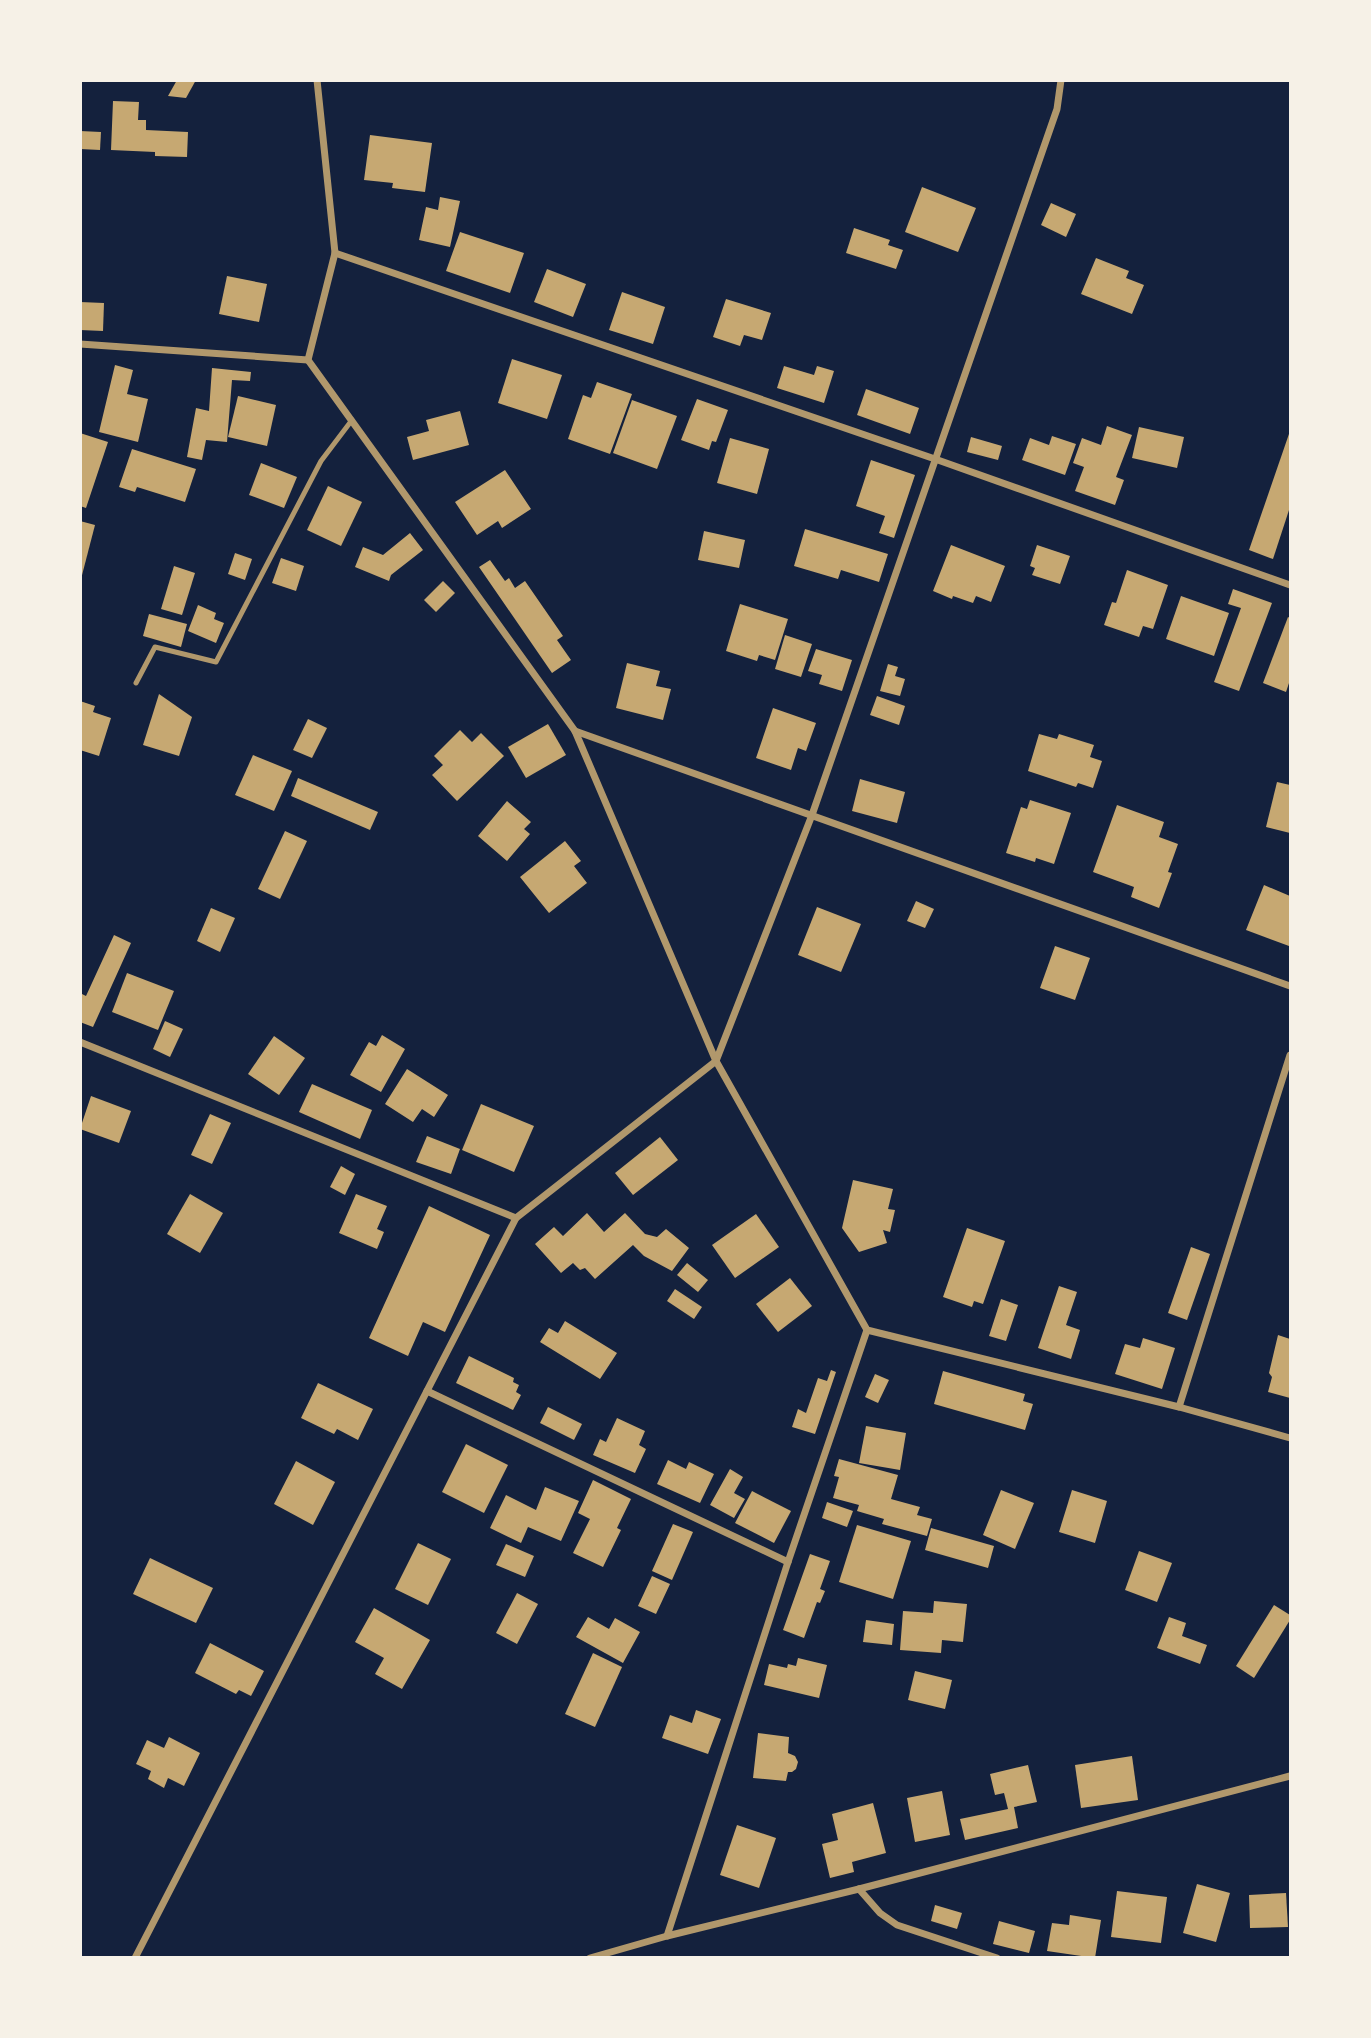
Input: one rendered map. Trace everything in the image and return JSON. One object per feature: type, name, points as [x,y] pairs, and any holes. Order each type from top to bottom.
[{"type":"street","points":[[308,360],[335,253],[317,80]]},
{"type":"street","points":[[135,1958],[516,1218],[716,1061],[812,815],[1057,109],[1061,80]]},
{"type":"street","points":[[335,253],[935,459],[1290,585]]},
{"type":"street","points":[[80,344],[308,360],[575,731],[716,1061],[867,1330],[1179,1407],[1290,1438]]},
{"type":"street","points":[[575,731],[1290,986]]},
{"type":"street","points":[[80,1042],[516,1218]]},
{"type":"street","points":[[1179,1407],[1290,1055]]},
{"type":"street","points":[[667,1936],[788,1562],[867,1330]]},
{"type":"street","points":[[427,1391],[788,1562]]},
{"type":"street","points":[[590,1958],[1290,1776]]},
{"type":"street","points":[[859,1889],[880,1913],[897,1925],[997,1958]]},
{"type":"lane","points":[[136,683],[155,647],[216,662],[321,461],[352,420]]},
{"type":"building","points":[[177,80],[196,80],[186,98],[168,96]]},
{"type":"building","points":[[113,101],[139,102],[138,120],[146,120],[146,130],[188,132],[187,157],[111,150]]},
{"type":"building","points":[[80,131],[101,132],[100,150],[80,149]]},
{"type":"building","points":[[370,135],[432,143],[425,192],[392,188],[393,183],[364,180]]},
{"type":"building","points":[[922,187],[976,208],[958,252],[905,232]]},
{"type":"building","points":[[440,197],[460,201],[450,247],[419,240],[426,207],[438,210]]},
{"type":"building","points":[[1051,203],[1076,214],[1066,237],[1041,225]]},
{"type":"building","points":[[854,228],[890,240],[888,245],[903,250],[896,269],[846,253]]},
{"type":"building","points":[[460,232],[524,253],[510,293],[446,271]]},
{"type":"building","points":[[1096,258],[1129,271],[1126,278],[1144,285],[1132,314],[1081,294]]},
{"type":"building","points":[[547,269],[586,284],[573,317],[534,302]]},
{"type":"building","points":[[227,276],[267,284],[259,322],[219,314]]},
{"type":"building","points":[[622,292],[665,307],[653,344],[609,330]]},
{"type":"building","points":[[726,299],[771,313],[762,340],[744,335],[740,346],[713,337]]},
{"type":"building","points":[[80,302],[104,303],[103,331],[80,330]]},
{"type":"building","points":[[512,359],[562,375],[547,419],[498,403]]},
{"type":"building","points":[[115,365],[133,370],[127,394],[148,399],[138,442],[99,432]]},
{"type":"building","points":[[784,366],[814,375],[817,366],[834,371],[824,403],[777,388]]},
{"type":"building","points":[[212,368],[251,372],[250,381],[232,380],[227,442],[206,440],[202,460],[187,457],[196,408],[209,411]]},
{"type":"building","points":[[597,382],[632,394],[610,454],[568,439],[583,395],[591,398]]},
{"type":"building","points":[[866,389],[919,408],[910,434],[857,415]]},
{"type":"building","points":[[238,396],[276,405],[267,446],[228,437]]},
{"type":"building","points":[[697,399],[728,410],[716,442],[712,441],[709,450],[681,440]]},
{"type":"building","points":[[632,400],[677,416],[657,469],[613,453]]},
{"type":"building","points":[[460,411],[469,445],[413,460],[407,437],[429,431],[426,420]]},
{"type":"building","points":[[1107,426],[1132,435],[1116,477],[1124,480],[1115,505],[1075,491],[1084,467],[1073,463],[1082,438],[1101,445]]},
{"type":"building","points":[[1139,427],[1184,437],[1177,468],[1132,458]]},
{"type":"building","points":[[1290,431],[1290,507],[1273,559],[1249,550]]},
{"type":"building","points":[[80,433],[108,442],[86,508],[80,506]]},
{"type":"building","points":[[1052,436],[1076,444],[1065,475],[1022,460],[1030,438],[1049,445]]},
{"type":"building","points":[[971,437],[1002,446],[998,460],[967,452]]},
{"type":"building","points":[[730,438],[769,449],[757,494],[717,483]]},
{"type":"building","points":[[132,449],[196,469],[185,502],[137,487],[135,492],[119,487]]},
{"type":"building","points":[[871,460],[915,475],[894,538],[879,533],[885,516],[856,506]]},
{"type":"building","points":[[261,463],[297,477],[284,508],[249,495]]},
{"type":"building","points":[[505,470],[531,509],[502,528],[498,521],[477,535],[455,502]]},
{"type":"building","points":[[328,486],[362,502],[341,546],[307,530]]},
{"type":"building","points":[[80,521],[95,525],[81,579],[80,579]]},
{"type":"building","points":[[805,529],[888,554],[879,582],[841,570],[838,579],[794,566]]},
{"type":"building","points":[[704,531],[745,540],[739,568],[698,560]]},
{"type":"building","points":[[410,533],[423,550],[391,575],[389,581],[355,567],[363,547],[383,555]]},
{"type":"building","points":[[951,545],[1005,566],[991,602],[976,596],[973,603],[953,596],[952,599],[933,591]]},
{"type":"building","points":[[1037,545],[1070,556],[1060,584],[1032,575],[1035,568],[1030,566]]},
{"type":"building","points":[[235,553],[252,559],[245,580],[228,574]]},
{"type":"building","points":[[281,558],[304,566],[296,591],[272,583]]},
{"type":"building","points":[[490,560],[505,581],[509,578],[515,588],[525,581],[563,636],[557,640],[571,660],[552,673],[479,567]]},
{"type":"building","points":[[174,566],[195,573],[182,615],[161,609]]},
{"type":"building","points":[[1127,570],[1168,585],[1153,629],[1143,626],[1139,637],[1104,625],[1112,602],[1116,603]]},
{"type":"building","points":[[443,581],[455,593],[436,612],[424,600]]},
{"type":"building","points":[[1233,589],[1272,603],[1239,691],[1214,682],[1241,608],[1228,604]]},
{"type":"building","points":[[1181,596],[1229,613],[1214,656],[1166,639]]},
{"type":"building","points":[[740,604],[788,619],[775,660],[759,655],[757,661],[726,651]]},
{"type":"building","points":[[198,605],[216,613],[214,619],[224,623],[216,643],[188,631]]},
{"type":"building","points":[[149,614],[187,624],[181,647],[143,636]]},
{"type":"building","points":[[1288,617],[1290,680],[1286,692],[1263,683]]},
{"type":"building","points":[[785,635],[812,644],[801,677],[775,669]]},
{"type":"building","points":[[816,649],[852,660],[842,691],[819,684],[822,675],[808,671]]},
{"type":"building","points":[[627,663],[660,671],[656,686],[671,689],[663,720],[616,708]]},
{"type":"building","points":[[888,664],[898,667],[895,676],[905,679],[900,696],[880,691]]},
{"type":"building","points":[[159,694],[192,717],[179,756],[143,745]]},
{"type":"building","points":[[877,696],[905,706],[899,725],[870,715]]},
{"type":"building","points":[[80,701],[95,706],[93,712],[111,718],[99,756],[80,750]]},
{"type":"building","points":[[773,708],[816,723],[806,751],[798,748],[791,770],[756,758]]},
{"type":"building","points":[[308,719],[327,728],[312,758],[293,750]]},
{"type":"building","points":[[548,724],[566,755],[526,778],[508,747]]},
{"type":"building","points":[[460,730],[472,742],[481,733],[504,756],[457,801],[432,775],[443,765],[434,756]]},
{"type":"building","points":[[1039,734],[1057,739],[1059,734],[1094,745],[1090,757],[1102,761],[1093,788],[1078,783],[1076,787],[1028,771]]},
{"type":"building","points":[[253,755],[292,771],[274,811],[235,795]]},
{"type":"building","points":[[298,778],[378,812],[370,830],[291,796]]},
{"type":"building","points":[[860,779],[905,792],[897,823],[852,811]]},
{"type":"building","points":[[1277,782],[1290,785],[1290,833],[1266,827]]},
{"type":"building","points":[[1030,800],[1071,813],[1054,864],[1036,858],[1035,862],[1006,853],[1021,807],[1027,809]]},
{"type":"building","points":[[507,801],[531,822],[524,829],[530,834],[507,861],[478,836]]},
{"type":"building","points":[[1117,805],[1164,822],[1159,837],[1178,844],[1168,872],[1172,873],[1159,908],[1131,897],[1134,887],[1093,872]]},
{"type":"building","points":[[285,831],[307,841],[280,899],[258,889]]},
{"type":"building","points":[[565,841],[581,861],[574,866],[587,883],[549,913],[520,877]]},
{"type":"building","points":[[1264,885],[1290,896],[1289,946],[1246,930]]},
{"type":"building","points":[[916,901],[934,909],[925,928],[907,921]]},
{"type":"building","points":[[817,907],[861,924],[841,972],[798,955]]},
{"type":"building","points":[[211,908],[235,918],[220,952],[197,941]]},
{"type":"building","points":[[114,935],[131,943],[93,1027],[80,1022],[80,993],[86,996]]},
{"type":"building","points":[[1055,946],[1090,958],[1075,1000],[1040,988]]},
{"type":"building","points":[[127,973],[174,991],[158,1030],[112,1012]]},
{"type":"building","points":[[165,1021],[183,1029],[170,1057],[153,1049]]},
{"type":"building","points":[[382,1035],[405,1049],[381,1092],[350,1075],[369,1042],[376,1046]]},
{"type":"building","points":[[274,1036],[305,1058],[279,1095],[248,1074]]},
{"type":"building","points":[[407,1069],[448,1095],[434,1117],[422,1109],[413,1122],[385,1104]]},
{"type":"building","points":[[312,1084],[372,1110],[360,1139],[299,1112]]},
{"type":"building","points":[[91,1096],[131,1111],[119,1143],[80,1129]]},
{"type":"building","points":[[481,1104],[534,1126],[514,1172],[462,1150]]},
{"type":"building","points":[[210,1114],[231,1123],[212,1164],[191,1155]]},
{"type":"building","points":[[427,1136],[460,1149],[451,1174],[416,1162]]},
{"type":"building","points":[[660,1137],[678,1160],[633,1195],[615,1173]]},
{"type":"building","points":[[341,1166],[355,1174],[345,1195],[330,1187]]},
{"type":"building","points":[[853,1180],[893,1189],[888,1209],[895,1210],[890,1232],[883,1230],[887,1243],[859,1252],[842,1228]]},
{"type":"building","points":[[190,1194],[223,1213],[200,1253],[167,1234]]},
{"type":"building","points":[[356,1194],[387,1206],[377,1229],[384,1232],[377,1249],[339,1233]]},
{"type":"building","points":[[429,1206],[490,1235],[445,1332],[423,1322],[408,1356],[369,1338]]},
{"type":"building","points":[[587,1213],[604,1232],[625,1213],[645,1234],[657,1237],[666,1229],[689,1248],[672,1271],[644,1256],[633,1245],[595,1279],[585,1268],[580,1270],[573,1263],[561,1273],[535,1244],[554,1227],[563,1236]]},
{"type":"building","points":[[756,1214],[779,1247],[735,1278],[712,1245]]},
{"type":"building","points":[[967,1228],[1005,1241],[983,1304],[974,1301],[972,1307],[943,1297]]},
{"type":"building","points":[[1191,1247],[1210,1254],[1187,1320],[1168,1313]]},
{"type":"building","points":[[687,1263],[708,1280],[698,1292],[677,1275]]},
{"type":"building","points":[[790,1278],[812,1306],[778,1332],[756,1304]]},
{"type":"building","points":[[1059,1286],[1077,1292],[1066,1325],[1080,1330],[1071,1359],[1038,1348]]},
{"type":"building","points":[[675,1289],[702,1307],[694,1319],[667,1301]]},
{"type":"building","points":[[1001,1299],[1018,1305],[1006,1341],[989,1336]]},
{"type":"building","points":[[565,1321],[617,1353],[600,1379],[540,1342],[549,1328],[558,1333]]},
{"type":"building","points":[[1278,1335],[1290,1339],[1290,1398],[1268,1392],[1272,1377],[1269,1373]]},
{"type":"building","points":[[1143,1338],[1175,1348],[1162,1389],[1115,1374],[1125,1344],[1140,1348]]},
{"type":"building","points":[[469,1356],[514,1378],[513,1382],[519,1385],[516,1392],[521,1395],[513,1410],[456,1383]]},
{"type":"building","points":[[831,1370],[836,1372],[815,1434],[792,1427],[798,1409],[806,1413],[818,1378],[827,1381]]},
{"type":"building","points":[[943,1371],[1025,1394],[1023,1401],[1033,1404],[1025,1430],[934,1404]]},
{"type":"building","points":[[875,1374],[889,1380],[878,1403],[865,1397]]},
{"type":"building","points":[[318,1383],[373,1409],[358,1440],[337,1429],[334,1434],[301,1418]]},
{"type":"building","points":[[548,1407],[582,1424],[574,1440],[540,1423]]},
{"type":"building","points":[[617,1418],[645,1431],[639,1445],[646,1449],[635,1473],[593,1455],[600,1439],[606,1442]]},
{"type":"building","points":[[866,1426],[906,1433],[900,1470],[859,1463]]},
{"type":"building","points":[[466,1444],[508,1465],[484,1513],[442,1492]]},
{"type":"building","points":[[839,1459],[898,1475],[891,1499],[920,1507],[917,1515],[932,1519],[927,1536],[882,1524],[884,1519],[857,1511],[859,1505],[833,1498],[839,1477],[834,1476]]},
{"type":"building","points":[[668,1460],[686,1469],[689,1462],[714,1474],[700,1503],[657,1484]]},
{"type":"building","points":[[296,1461],[335,1482],[313,1525],[274,1504]]},
{"type":"building","points":[[730,1469],[743,1477],[734,1493],[745,1499],[734,1518],[710,1505]]},
{"type":"building","points":[[593,1480],[631,1499],[617,1528],[621,1530],[603,1567],[573,1553],[590,1519],[578,1513]]},
{"type":"building","points":[[545,1487],[579,1501],[561,1541],[528,1527],[521,1543],[490,1528],[506,1495],[536,1510]]},
{"type":"building","points":[[1001,1490],[1034,1503],[1015,1549],[983,1535]]},
{"type":"building","points":[[1072,1490],[1107,1501],[1095,1543],[1059,1532]]},
{"type":"building","points":[[752,1491],[791,1511],[774,1543],[735,1523]]},
{"type":"building","points":[[827,1502],[853,1511],[847,1527],[822,1518]]},
{"type":"building","points":[[673,1524],[693,1532],[672,1580],[652,1571]]},
{"type":"building","points":[[857,1525],[911,1541],[893,1599],[839,1582]]},
{"type":"building","points":[[931,1528],[994,1546],[988,1568],[925,1550]]},
{"type":"building","points":[[418,1543],[451,1559],[428,1605],[395,1589]]},
{"type":"building","points":[[506,1544],[534,1556],[525,1577],[496,1565]]},
{"type":"building","points":[[1139,1551],[1172,1563],[1157,1602],[1125,1590]]},
{"type":"building","points":[[810,1554],[830,1561],[820,1589],[825,1591],[820,1603],[817,1602],[804,1638],[783,1630]]},
{"type":"building","points":[[150,1558],[213,1588],[196,1623],[133,1594]]},
{"type":"building","points":[[652,1576],[670,1584],[656,1614],[638,1606]]},
{"type":"building","points":[[517,1593],[538,1604],[517,1644],[496,1633]]},
{"type":"building","points":[[934,1601],[967,1604],[963,1642],[942,1640],[941,1653],[900,1650],[903,1611],[933,1613]]},
{"type":"building","points":[[1274,1605],[1290,1615],[1290,1620],[1254,1678],[1236,1666]]},
{"type":"building","points":[[374,1608],[430,1640],[402,1689],[375,1674],[384,1658],[355,1642]]},
{"type":"building","points":[[588,1617],[609,1629],[615,1618],[640,1632],[623,1663],[576,1637]]},
{"type":"building","points":[[1169,1617],[1186,1623],[1182,1636],[1207,1645],[1200,1664],[1157,1648]]},
{"type":"building","points":[[866,1620],[894,1624],[892,1645],[863,1642]]},
{"type":"building","points":[[210,1643],[264,1671],[251,1696],[239,1690],[236,1694],[195,1673]]},
{"type":"building","points":[[593,1653],[622,1667],[595,1727],[565,1714]]},
{"type":"building","points":[[798,1658],[827,1665],[819,1698],[764,1685],[769,1664],[787,1668],[788,1664],[796,1666]]},
{"type":"building","points":[[915,1671],[952,1680],[945,1709],[908,1700]]},
{"type":"building","points":[[696,1710],[721,1719],[708,1754],[662,1738],[670,1715],[692,1723]]},
{"type":"building","points":[[758,1733],[789,1737],[788,1753],[795,1756],[798,1762],[796,1769],[788,1772],[786,1781],[753,1778]]},
{"type":"building","points":[[169,1737],[200,1753],[184,1786],[168,1778],[164,1788],[148,1779],[151,1771],[136,1764],[147,1740],[164,1748]]},
{"type":"building","points":[[1132,1756],[1138,1800],[1081,1808],[1075,1765]]},
{"type":"building","points":[[1028,1765],[1037,1802],[1014,1807],[1018,1828],[965,1840],[960,1819],[1008,1809],[1004,1793],[995,1795],[990,1774]]},
{"type":"building","points":[[942,1791],[950,1835],[915,1842],[907,1798]]},
{"type":"building","points":[[873,1803],[886,1853],[852,1862],[854,1872],[830,1878],[822,1844],[838,1840],[832,1814]]},
{"type":"building","points":[[737,1825],[776,1838],[759,1888],[720,1875]]},
{"type":"building","points":[[1197,1884],[1230,1893],[1216,1942],[1183,1933]]},
{"type":"building","points":[[1117,1891],[1167,1897],[1161,1943],[1111,1937]]},
{"type":"building","points":[[1286,1893],[1288,1927],[1250,1928],[1249,1895]]},
{"type":"building","points":[[935,1905],[962,1913],[957,1929],[931,1921]]},
{"type":"building","points":[[1070,1915],[1101,1920],[1095,1958],[1047,1951],[1052,1923],[1069,1925]]},
{"type":"building","points":[[999,1921],[1035,1931],[1029,1953],[993,1944]]}]
